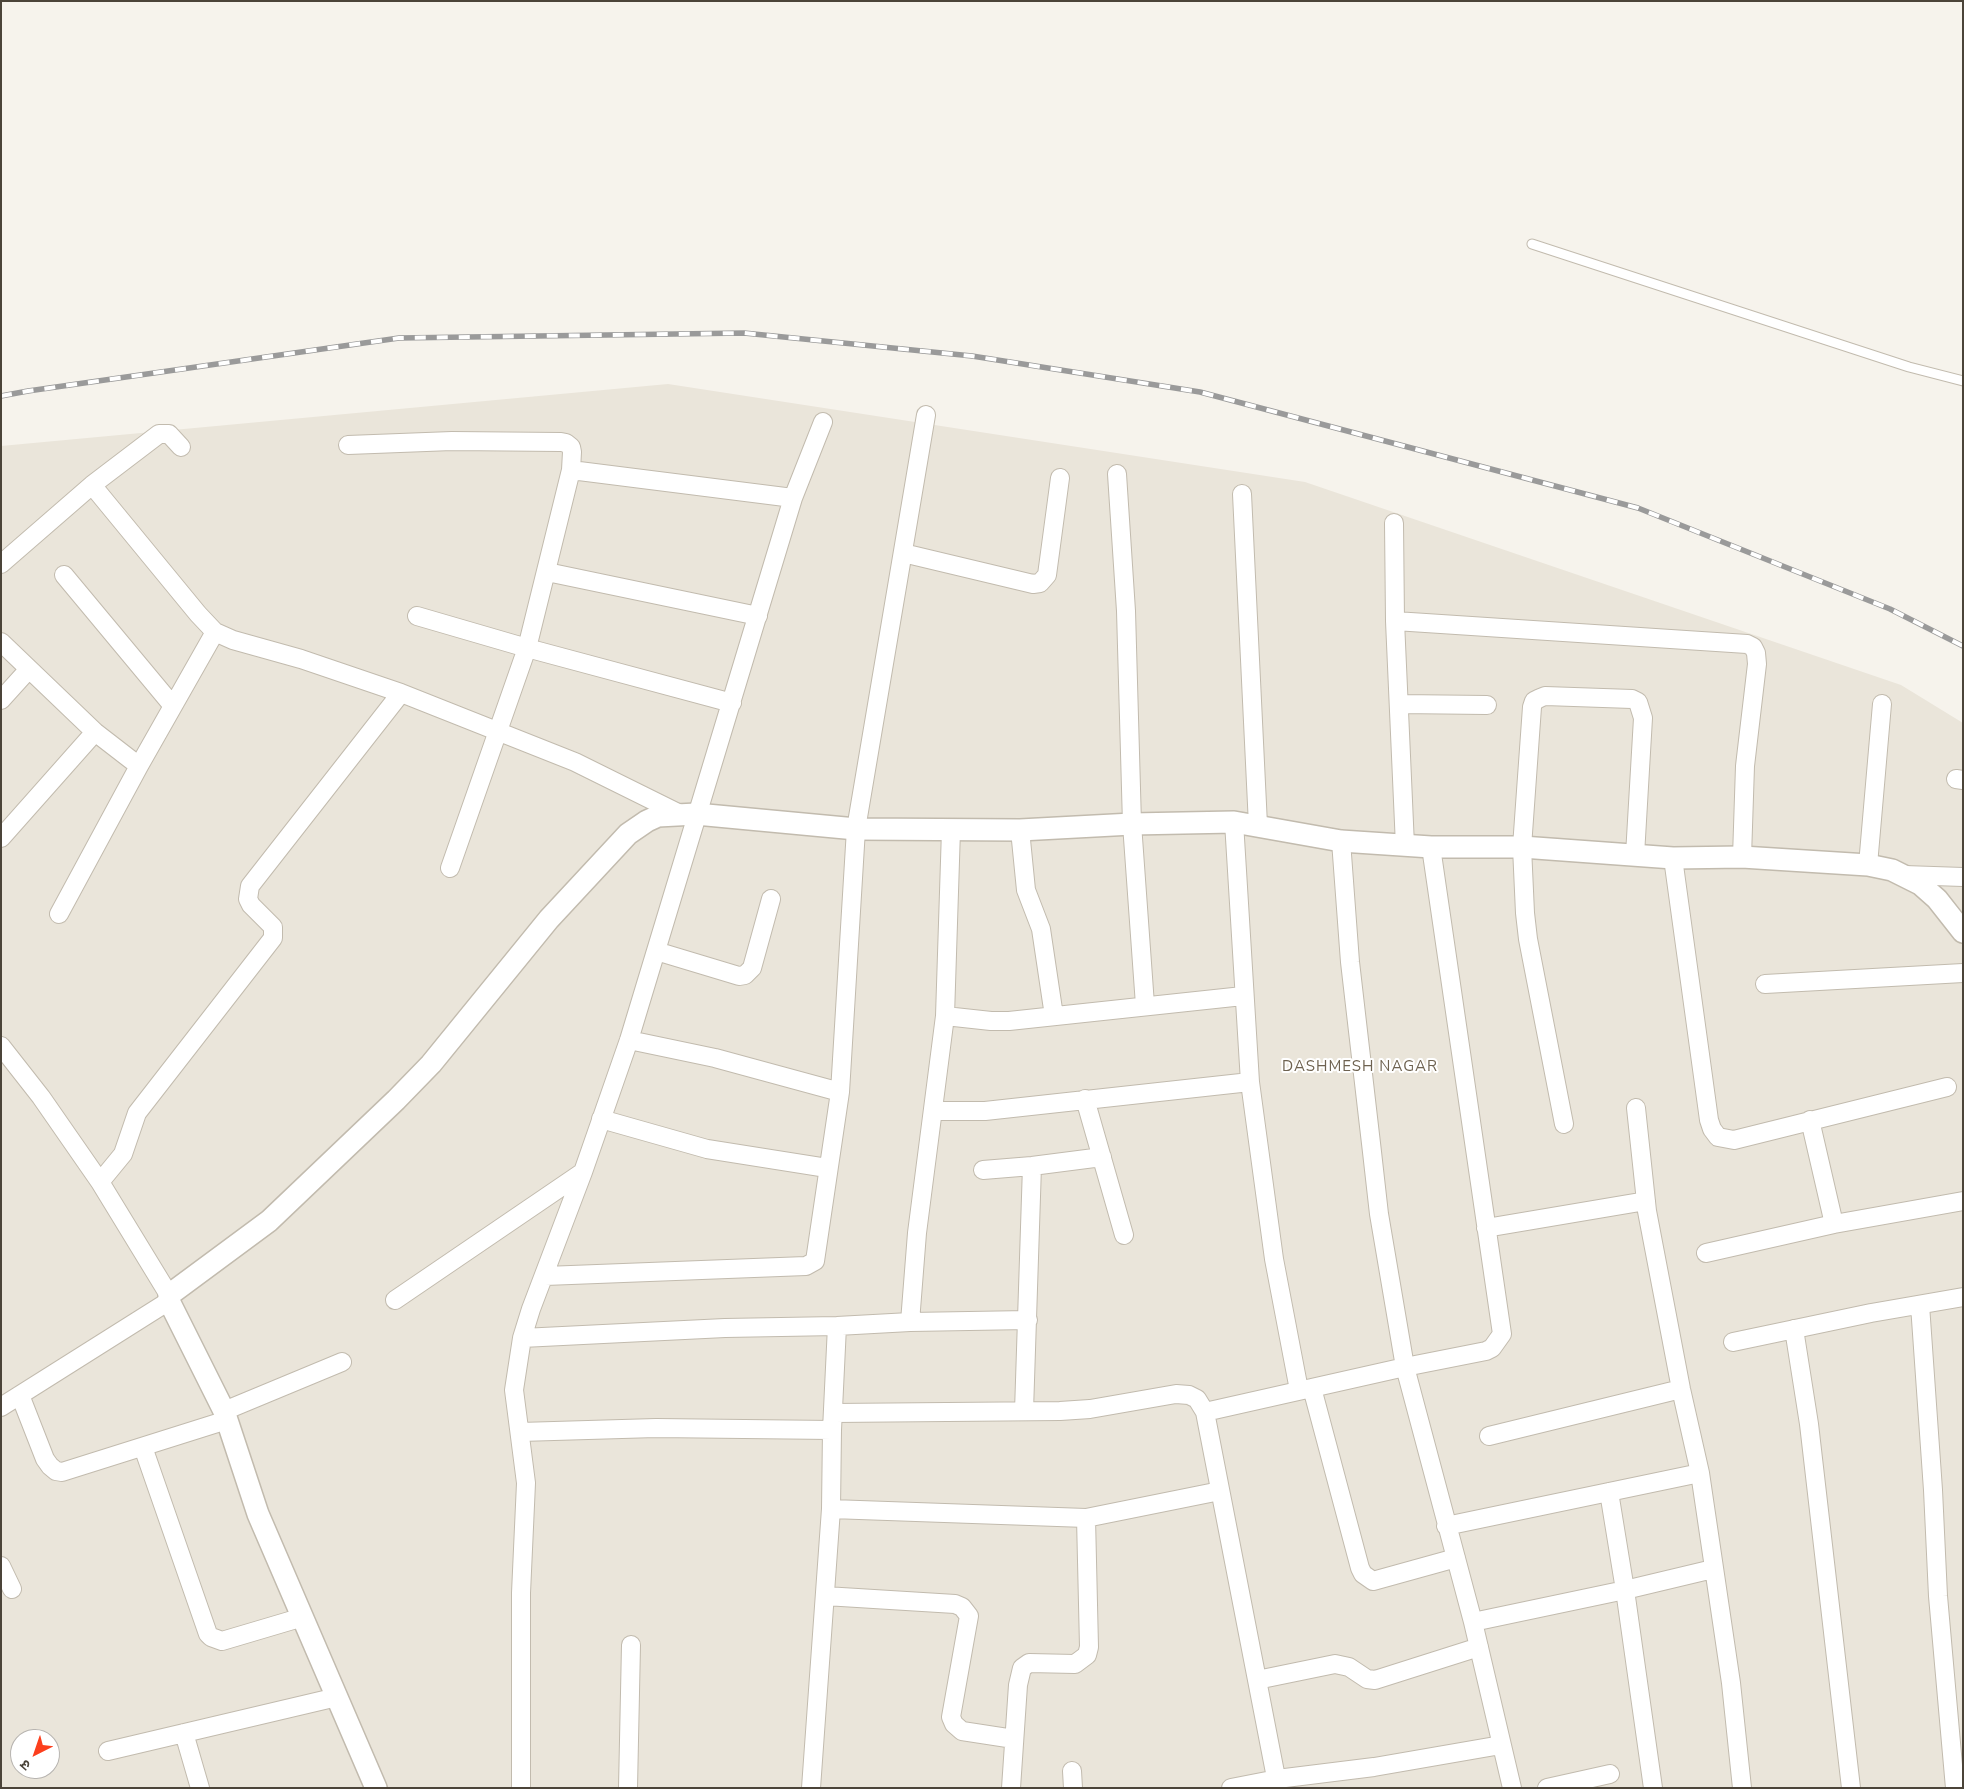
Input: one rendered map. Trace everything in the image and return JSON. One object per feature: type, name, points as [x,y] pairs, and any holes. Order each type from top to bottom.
[{"type":"street","points":[[545,1276],[806,1266],[815,1261],[818,1254],[828,1168],[840,1092],[856,829],[926,415]]},
{"type":"street","points":[[521,1788],[521,1593],[526,1483],[514,1390],[522,1338],[629,1040],[656,951],[688,814],[732,703],[793,498],[823,422]]},
{"type":"street","points":[[1,564],[92,485],[160,434],[169,434],[181,447]]},
{"type":"street","points":[[348,445],[452,441],[560,442],[566,443],[572,452],[571,470],[527,648],[450,868]]},
{"type":"street","points":[[571,470],[793,498]]},
{"type":"street","points":[[1117,474],[1126,611],[1132,824],[1146,1005]]},
{"type":"street","points":[[903,553],[1033,584],[1040,583],[1047,575],[1060,478]]},
{"type":"street","points":[[92,485],[215,632],[232,640],[301,659],[401,692],[575,762],[688,814]]},
{"type":"street","points":[[1242,494],[1258,825]]},
{"type":"street","points":[[1394,523],[1395,620],[1405,846]]},
{"type":"street","points":[[547,572],[758,616]]},
{"type":"street","points":[[64,575],[173,706]]},
{"type":"street","points":[[417,616],[527,648],[732,703]]},
{"type":"street","points":[[1395,620],[1737,643],[1753,647],[1756,653],[1757,664],[1745,766],[1742,857]]},
{"type":"street","points":[[59,914],[139,766],[215,632]]},
{"type":"street","points":[[1,642],[95,732],[139,766]]},
{"type":"street","points":[[1,700],[29,669]]},
{"type":"street","points":[[100,1182],[123,1154],[137,1113],[273,938],[273,927],[248,900],[250,886],[401,692]]},
{"type":"street","points":[[1564,1124],[1528,939],[1522,847],[1532,706],[1534,701],[1545,696],[1632,699],[1638,702],[1643,718],[1635,855]]},
{"type":"street","points":[[1398,704],[1487,705]]},
{"type":"street","points":[[1868,865],[1882,704]]},
{"type":"street","points":[[1,838],[95,732]]},
{"type":"street","points":[[1,1407],[169,1298],[269,1221],[431,1064],[549,919],[628,834],[658,816],[688,814],[856,829],[951,830],[1020,830],[1132,824],[1234,822],[1341,842],[1431,847],[1522,847],[1673,858],[1742,857],[1868,865],[1892,870],[1920,884],[1937,899],[1963,932]]},
{"type":"street","points":[[1234,822],[1250,1082],[1274,1259],[1305,1389],[1363,1574],[1373,1580],[1456,1558]]},
{"type":"street","points":[[910,1322],[917,1233],[945,1016],[951,830]]},
{"type":"street","points":[[1020,830],[1026,890],[1041,929],[1054,1016]]},
{"type":"street","points":[[1341,842],[1350,962],[1375,1178],[1404,1367],[1473,1622],[1512,1788]]},
{"type":"street","points":[[1205,1412],[1404,1367],[1486,1351],[1498,1342],[1502,1334],[1431,847]]},
{"type":"street","points":[[1673,858],[1708,1120],[1712,1130],[1718,1137],[1734,1140],[1947,1087]]},
{"type":"street","points":[[1904,875],[1963,876]]},
{"type":"street","points":[[656,951],[739,976],[745,975],[752,968],[771,899]]},
{"type":"street","points":[[1766,984],[1963,973]]},
{"type":"street","points":[[945,1016],[991,1021],[1244,996]]},
{"type":"street","points":[[629,1040],[714,1058],[840,1092]]},
{"type":"street","points":[[1,1046],[42,1097],[100,1182],[169,1298],[226,1416],[258,1514],[376,1788]]},
{"type":"street","points":[[933,1111],[985,1110],[1250,1082]]},
{"type":"street","points":[[1085,1099],[1124,1235]]},
{"type":"street","points":[[1636,1108],[1646,1200],[1700,1473],[1731,1683],[1742,1788]]},
{"type":"street","points":[[601,1119],[707,1149],[828,1168]]},
{"type":"street","points":[[1810,1120],[1834,1224]]},
{"type":"street","points":[[983,1170],[1102,1157]]},
{"type":"street","points":[[1024,1411],[1032,1166]]},
{"type":"street","points":[[395,1300],[583,1172]]},
{"type":"street","points":[[1486,1228],[1646,1200]]},
{"type":"street","points":[[1706,1253],[1834,1224],[1963,1201]]},
{"type":"street","points":[[1734,1342],[1963,1297]]},
{"type":"street","points":[[1920,1305],[1933,1490],[1938,1596],[1955,1788]]},
{"type":"street","points":[[522,1338],[649,1331],[1028,1320]]},
{"type":"street","points":[[811,1788],[831,1509],[837,1326]]},
{"type":"street","points":[[1794,1329],[1810,1433],[1851,1788]]},
{"type":"street","points":[[20,1394],[45,1459],[56,1471],[62,1472],[143,1447],[226,1416],[342,1362]]},
{"type":"street","points":[[1490,1436],[1682,1389]]},
{"type":"street","points":[[520,1432],[833,1422],[1024,1411],[1060,1411],[1090,1409],[1176,1394],[1189,1395],[1197,1399],[1205,1412],[1278,1783]]},
{"type":"street","points":[[143,1447],[208,1634],[222,1641],[303,1617]]},
{"type":"street","points":[[1446,1526],[1700,1473]]},
{"type":"street","points":[[831,1509],[1086,1518],[1220,1491]]},
{"type":"street","points":[[1609,1492],[1653,1788]]},
{"type":"street","points":[[1011,1788],[1018,1685],[1022,1668],[1029,1663],[1075,1664],[1087,1655],[1089,1647],[1086,1518]]},
{"type":"street","points":[[1,1566],[12,1589]]},
{"type":"street","points":[[1473,1622],[1714,1569]]},
{"type":"street","points":[[825,1596],[955,1604],[962,1607],[969,1616],[951,1716],[954,1724],[962,1731],[1014,1739]]},
{"type":"street","points":[[628,1788],[631,1645]]},
{"type":"street","points":[[1257,1680],[1335,1664],[1349,1667],[1367,1679],[1375,1680],[1479,1647]]},
{"type":"street","points":[[108,1751],[336,1697]]},
{"type":"street","points":[[184,1733],[200,1788]]},
{"type":"street","points":[[1232,1788],[1278,1783],[1501,1745]]},
{"type":"street","points":[[1547,1788],[1610,1774]]},
{"type":"lane","points":[[1532,244],[1909,367],[1963,381]]},
{"type":"shaded area","points":[[668,384],[1305,482],[1901,685],[1963,723],[1963,1788],[1,1788],[1,446]]},
{"type":"railway","points":[[1,396],[399,338],[744,333],[972,356],[1200,392],[1638,508],[1890,609],[1963,646]]},
{"type":"district","name":"DASHMESH NAGAR","points":[[1360,1067]]}]
